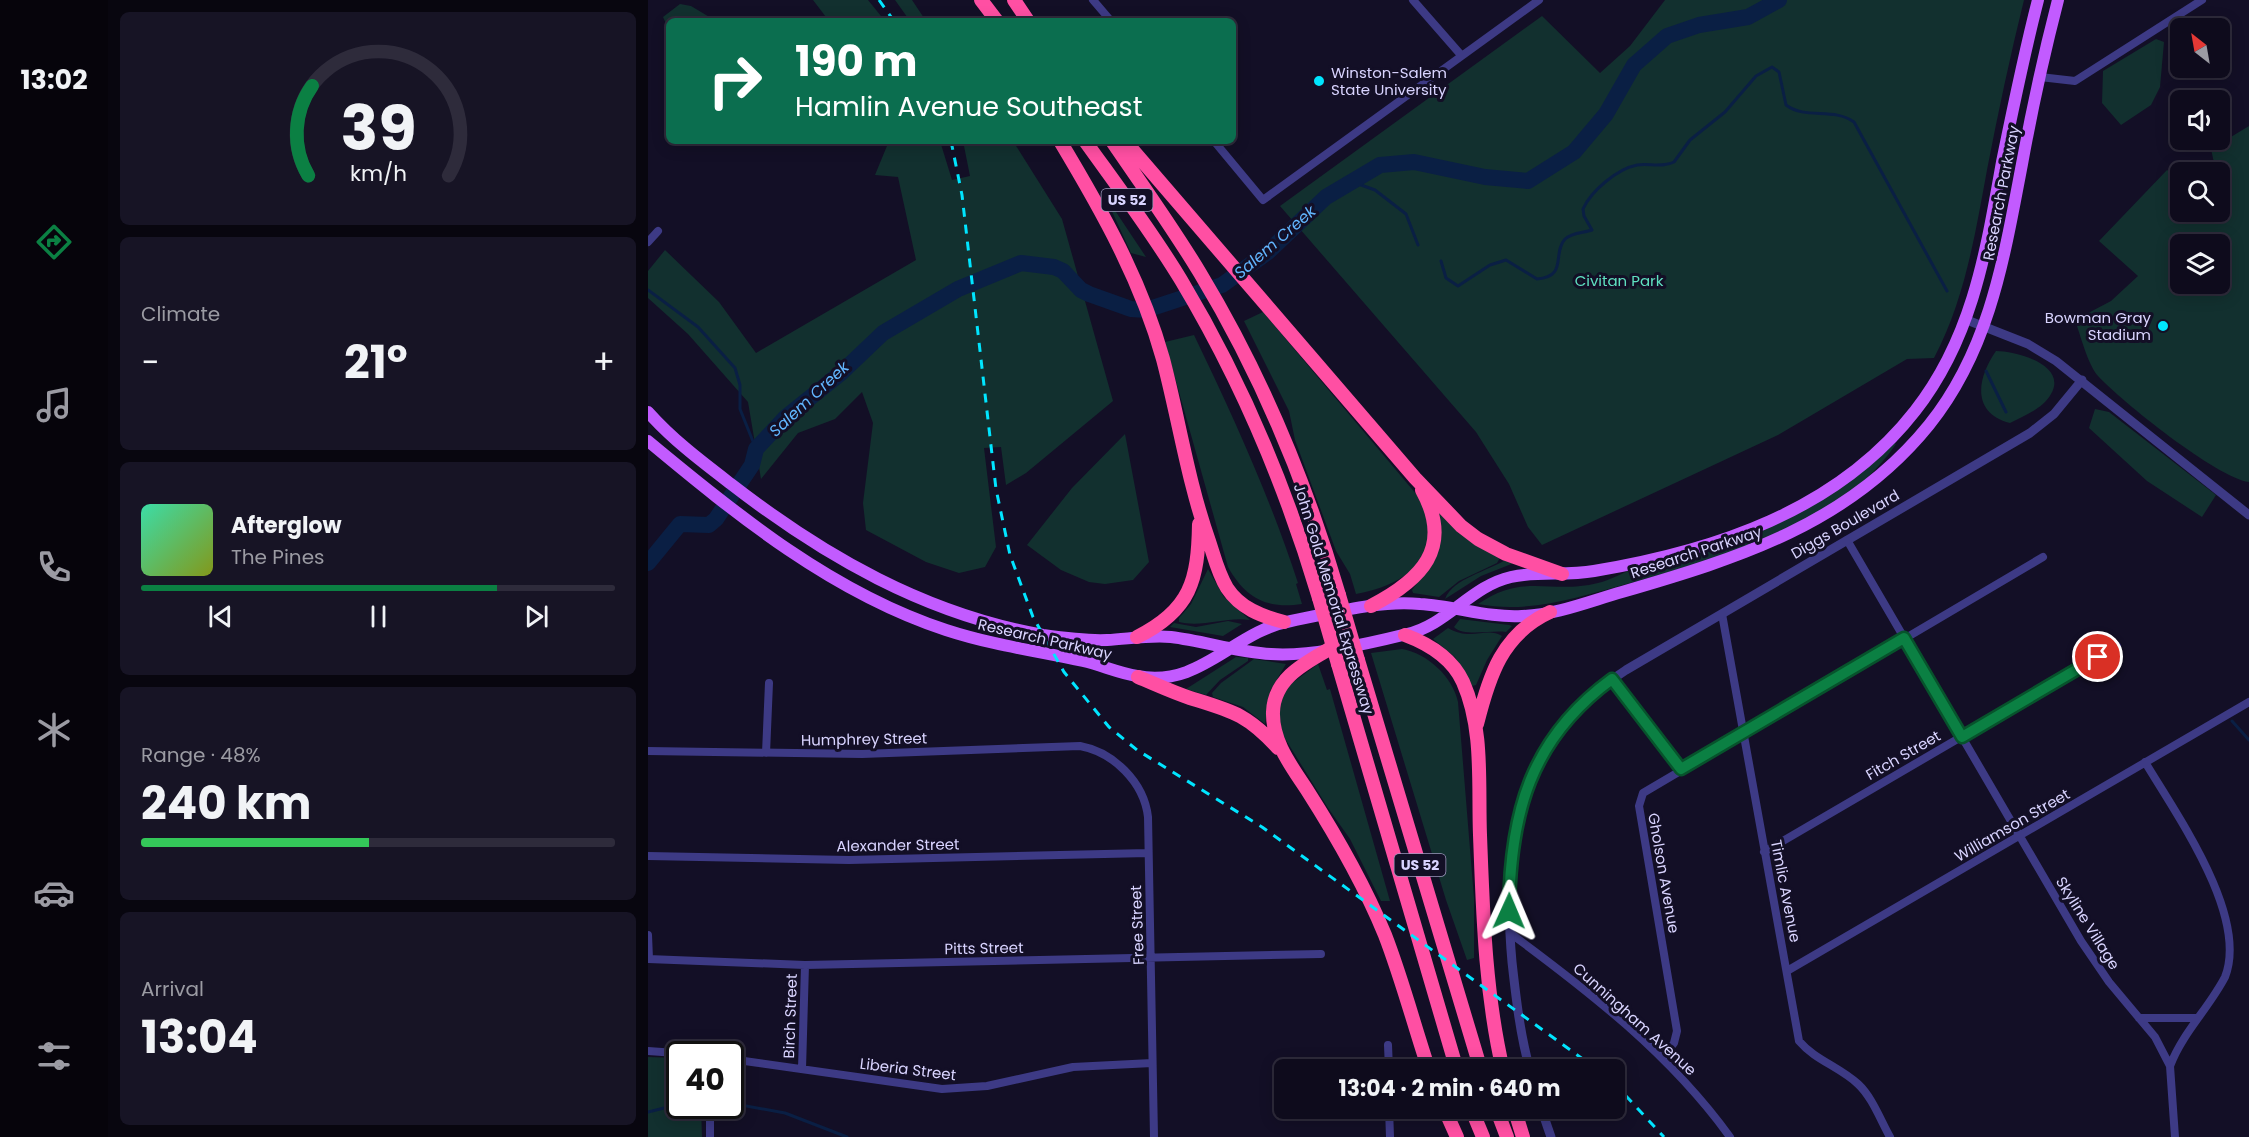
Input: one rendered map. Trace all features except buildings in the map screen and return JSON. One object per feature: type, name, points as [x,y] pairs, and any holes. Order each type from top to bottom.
[{"type":"highway","points":[[976,0],[987,18]]},
{"type":"highway","points":[[981,0],[995,18]]},
{"type":"highway","points":[[1014,0],[1026,18]]},
{"type":"highway","points":[[1062,144],[1100,208],[1126,261],[1155,336],[1199,513],[1229,590],[1254,612],[1284,622]]},
{"type":"highway","name":"John Gold Memorial Expressway","points":[[1087,144],[1168,259],[1207,326],[1239,387],[1275,469],[1319,598],[1454,1059]]},
{"type":"highway","name":"John Gold Memorial Expressway","points":[[1114,144],[1188,254],[1227,320],[1262,389],[1294,462],[1339,595],[1478,1059]]},
{"type":"highway","points":[[1128,144],[1415,478],[1461,526],[1478,539],[1506,554],[1562,574]]},
{"type":"highway","points":[[1371,606],[1410,584],[1430,555],[1434,538],[1433,520],[1428,501],[1415,478]]},
{"type":"highway","points":[[1137,637],[1164,621],[1187,596],[1198,566],[1199,513]]},
{"type":"highway","points":[[1476,726],[1490,676],[1503,651],[1525,626],[1550,612]]},
{"type":"highway","points":[[1405,635],[1430,646],[1452,665],[1466,689],[1476,726],[1486,961],[1492,1014],[1501,1059]]},
{"type":"highway","points":[[1284,754],[1273,719],[1278,690],[1297,669],[1331,648]]},
{"type":"highway","points":[[1138,677],[1189,698],[1239,714],[1258,727],[1284,754],[1341,845],[1372,906],[1395,962],[1426,1059]]},
{"type":"highway","points":[[1449,1119],[1457,1137]]},
{"type":"highway","points":[[1476,1119],[1483,1137]]},
{"type":"highway","points":[[1500,1119],[1507,1137]]},
{"type":"highway","points":[[1517,1119],[1523,1137]]},
{"type":"main road","name":"Research Parkway","points":[[648,411],[669,435],[769,513],[858,570],[950,610],[1045,635],[1093,640],[1169,637],[1273,654],[1331,648],[1405,635],[1430,626],[1500,581],[1527,575],[1562,574],[1614,568],[1698,549],[1755,528],[1817,496],[1860,467],[1904,424],[1945,367],[1967,320],[1982,269],[2010,124],[2038,0]]},
{"type":"main road","name":"Research Parkway","points":[[648,441],[759,528],[848,587],[921,621],[1008,648],[1082,661],[1138,677],[1186,674],[1204,666],[1265,627],[1284,622],[1371,606],[1420,603],[1515,617],[1550,612],[1703,568],[1755,550],[1804,527],[1851,498],[1894,463],[1931,423],[1962,377],[1986,327],[2001,274],[2040,77],[2058,0]]},
{"type":"main road","points":[[648,418],[669,435]]},
{"type":"street","points":[[1094,0],[1109,18]]},
{"type":"street","points":[[1413,0],[1461,55]]},
{"type":"street","points":[[1216,144],[1263,200],[1539,0]]},
{"type":"street","points":[[2040,77],[2075,81],[2202,0]]},
{"type":"street","points":[[648,243],[658,231]]},
{"type":"street","points":[[1967,320],[2028,344],[2082,380],[2249,514]]},
{"type":"street","name":"Diggs Boulevard","points":[[1528,1059],[1517,1011],[1510,933],[1512,842],[1529,781],[1543,752],[1562,725],[1581,704],[1612,679],[2030,433],[2054,414],[2082,380]]},
{"type":"street","name":"Skyline Village","points":[[1847,540],[2081,940],[2109,982],[2139,1018]]},
{"type":"street","name":"Gholson Avenue","points":[[1662,1058],[1674,1042],[1677,1031],[1639,806],[1643,793],[2043,557]]},
{"type":"street","name":"Timlic Avenue","points":[[1722,614],[1742,734],[1800,1041],[1807,1050],[1857,1083],[1866,1093],[1890,1137]]},
{"type":"street","name":"Fitch Street","points":[[1764,852],[2117,646]]},
{"type":"street","points":[[1612,679],[1681,769]]},
{"type":"street","points":[[766,753],[769,683]]},
{"type":"street","name":"Williamson Street","points":[[1787,971],[2249,702]]},
{"type":"street","name":"Humphrey Street","points":[[648,751],[862,754],[1080,747]]},
{"type":"street","name":"Free Street","points":[[1080,747],[1093,749],[1110,758],[1139,788],[1147,804],[1154,1137]]},
{"type":"street","points":[[2145,762],[2202,857],[2222,896],[2231,921],[2233,938],[2230,965],[2179,1044],[2170,1066]]},
{"type":"street","name":"Alexander Street","points":[[648,856],[849,860],[1148,852]]},
{"type":"street","name":"Cunningham Avenue","points":[[1510,933],[1569,977],[1662,1058],[1690,1087],[1730,1137]]},
{"type":"street","points":[[648,935],[648,959]]},
{"type":"street","name":"Pitts Street","points":[[648,959],[805,965],[1321,954]]},
{"type":"street","name":"Birch Street","points":[[802,1069],[805,965]]},
{"type":"street","points":[[2139,1018],[2197,1018]]},
{"type":"street","points":[[2139,1018],[2155,1037],[2170,1066],[2175,1137]]},
{"type":"street","points":[[1388,1045],[1389,1059]]},
{"type":"street","points":[[648,1051],[666,1052]]},
{"type":"street","name":"Liberia Street","points":[[744,1061],[942,1089],[968,1089],[1073,1067],[1152,1063]]},
{"type":"street","points":[[710,1119],[710,1137]]},
{"type":"street","points":[[1389,1119],[1390,1137]]},
{"type":"street","points":[[1545,1119],[1551,1137]]},
{"type":"green space","points":[[813,0],[868,0],[883,18],[827,18]]},
{"type":"green space","points":[[895,0],[912,0],[924,18],[908,18]]},
{"type":"green space","name":"Civitan Park","points":[[1665,0],[2024,0],[1968,266],[1954,313],[1934,358],[1907,359],[1778,435],[1542,545],[1528,527],[1509,484],[1476,432],[1280,206],[1542,16],[1600,73],[1630,46]]},
{"type":"green space","points":[[680,4],[691,6],[711,18],[666,18],[666,24],[663,17]]},
{"type":"green space","points":[[2156,39],[2164,42],[2160,87],[2151,105],[2121,125],[2102,103],[2103,71]]},
{"type":"green space","name":"Bowman Gray Stadium","points":[[2249,126],[2249,482],[2234,477],[2193,453],[2110,388],[2094,371],[2075,320],[2111,301],[2138,276],[2099,241],[2167,170],[2170,172],[2170,222],[2230,222],[2230,162],[2214,162],[2211,150],[2230,150],[2230,138]]},
{"type":"green space","points":[[888,144],[941,144],[952,180],[970,176],[964,144],[1015,144],[1062,219],[1113,401],[1026,473],[1006,485],[1001,447],[984,448],[996,547],[985,567],[959,573],[926,562],[866,530],[863,503],[873,423],[862,392],[835,419],[798,433],[761,479],[748,402],[688,334],[648,298],[648,271],[665,250],[719,302],[756,353],[916,260],[898,177],[875,175]]},
{"type":"green space","points":[[1104,194],[1146,257],[1131,253]]},
{"type":"green space","points":[[1263,312],[1422,501],[1428,526],[1427,543],[1423,556],[1416,566],[1395,582],[1356,594],[1350,574],[1336,551],[1295,440],[1289,411],[1244,321]]},
{"type":"green space","points":[[1194,335],[1263,488],[1298,583],[1296,584],[1302,604],[1278,605],[1259,599],[1242,587],[1228,567],[1165,342]]},
{"type":"green space","points":[[1996,351],[2027,357],[2037,362],[2052,375],[2054,384],[2051,394],[2043,404],[2010,423],[1997,418],[1989,411],[1983,403],[1981,393],[1985,372]]},
{"type":"green space","points":[[2095,409],[2109,412],[2216,495],[2202,517],[2147,481],[2089,428]]},
{"type":"green space","points":[[1125,434],[1149,562],[1133,580],[1105,584],[1089,582],[1061,570],[1027,545],[1072,488]]},
{"type":"green space","points":[[1893,442],[1896,444],[1873,472],[1844,496],[1812,517],[1739,549],[1592,594],[1517,607],[1478,604],[1495,594],[1524,586],[1565,587],[1598,583],[1637,568],[1730,543],[1760,531]]},
{"type":"green space","points":[[1437,509],[1501,556],[1497,563],[1459,581],[1439,597],[1413,593],[1412,590],[1429,567]]},
{"type":"green space","points":[[1507,559],[1514,563],[1481,576],[1445,599],[1449,592],[1463,580]]},
{"type":"green space","points":[[1208,569],[1224,597],[1250,620],[1233,619],[1197,624],[1179,622],[1179,618],[1191,604]]},
{"type":"green space","points":[[1460,619],[1512,626],[1506,632],[1464,632],[1454,627]]},
{"type":"green space","points":[[1228,621],[1242,624],[1223,636],[1170,627],[1174,623],[1196,627]]},
{"type":"green space","points":[[1448,628],[1464,634],[1490,632],[1502,636],[1487,660],[1476,685],[1472,686],[1455,657],[1433,639]]},
{"type":"green space","points":[[1402,649],[1421,655],[1445,675],[1458,702],[1474,898],[1474,958],[1467,960],[1446,900],[1371,653]]},
{"type":"green space","points":[[1236,657],[1248,658],[1248,661],[1220,680],[1206,695],[1186,689]]},
{"type":"green space","points":[[1254,659],[1286,664],[1270,691],[1265,724],[1243,707],[1213,697],[1212,693],[1221,683]]},
{"type":"green space","points":[[1318,664],[1327,690],[1330,689],[1390,901],[1381,901],[1350,839],[1281,732],[1278,708],[1288,686]]},
{"type":"green space","points":[[648,1057],[666,1058],[666,1119],[701,1119],[702,1137],[648,1137]]},
{"type":"waterway","name":"Salem Creek","points":[[648,563],[680,524],[709,525],[716,519],[752,465],[756,449],[786,417],[841,373],[883,333],[958,289],[1021,263],[1054,267],[1063,271],[1081,290],[1089,294],[1131,309],[1146,310],[1222,285],[1268,252],[1326,197],[1380,165],[1414,162],[1485,177],[1528,181],[1574,152],[1606,114],[1634,65],[1667,36],[1699,25],[1748,17],[1779,0]]},
{"type":"waterway","points":[[1441,261],[1446,278],[1458,286],[1490,265],[1506,260],[1537,279],[1553,274],[1558,264],[1561,245],[1565,239],[1592,230],[1584,216],[1583,209],[1598,188],[1629,167],[1665,165],[1674,162],[1690,140],[1725,112],[1756,76],[1772,67],[1779,72],[1786,105],[1802,112],[1837,115],[1854,122],[1947,291]]},
{"type":"waterway","points":[[1350,181],[1375,190],[1406,214],[1418,245]]},
{"type":"waterway","points":[[648,290],[698,327],[735,368],[740,385],[740,409],[756,449]]},
{"type":"waterway","points":[[1986,371],[2006,412]]},
{"type":"waterway","points":[[2232,721],[2249,740]]},
{"type":"waterway","points":[[744,1106],[785,1113],[847,1137]]},
{"type":"waterway","points":[[648,1112],[666,1108]]},
{"type":"railway","points":[[879,0],[892,18]]},
{"type":"railway","points":[[952,144],[962,195],[996,489],[1010,555],[1033,617],[1064,672],[1109,727],[1137,750],[1262,827],[1583,1059]]},
{"type":"railway","points":[[1625,1095],[1664,1137]]},
{"type":"place","name":"Winston-Salem State University","points":[[1319,81]]},
{"type":"place","name":"Bowman Gray Stadium","points":[[2163,326]]},
{"type":"route","points":[[1509,911],[1512,842],[1523,796],[1535,766],[1562,725],[1581,704],[1612,679],[1681,769],[1904,638],[1962,737],[2098,657]]}]
